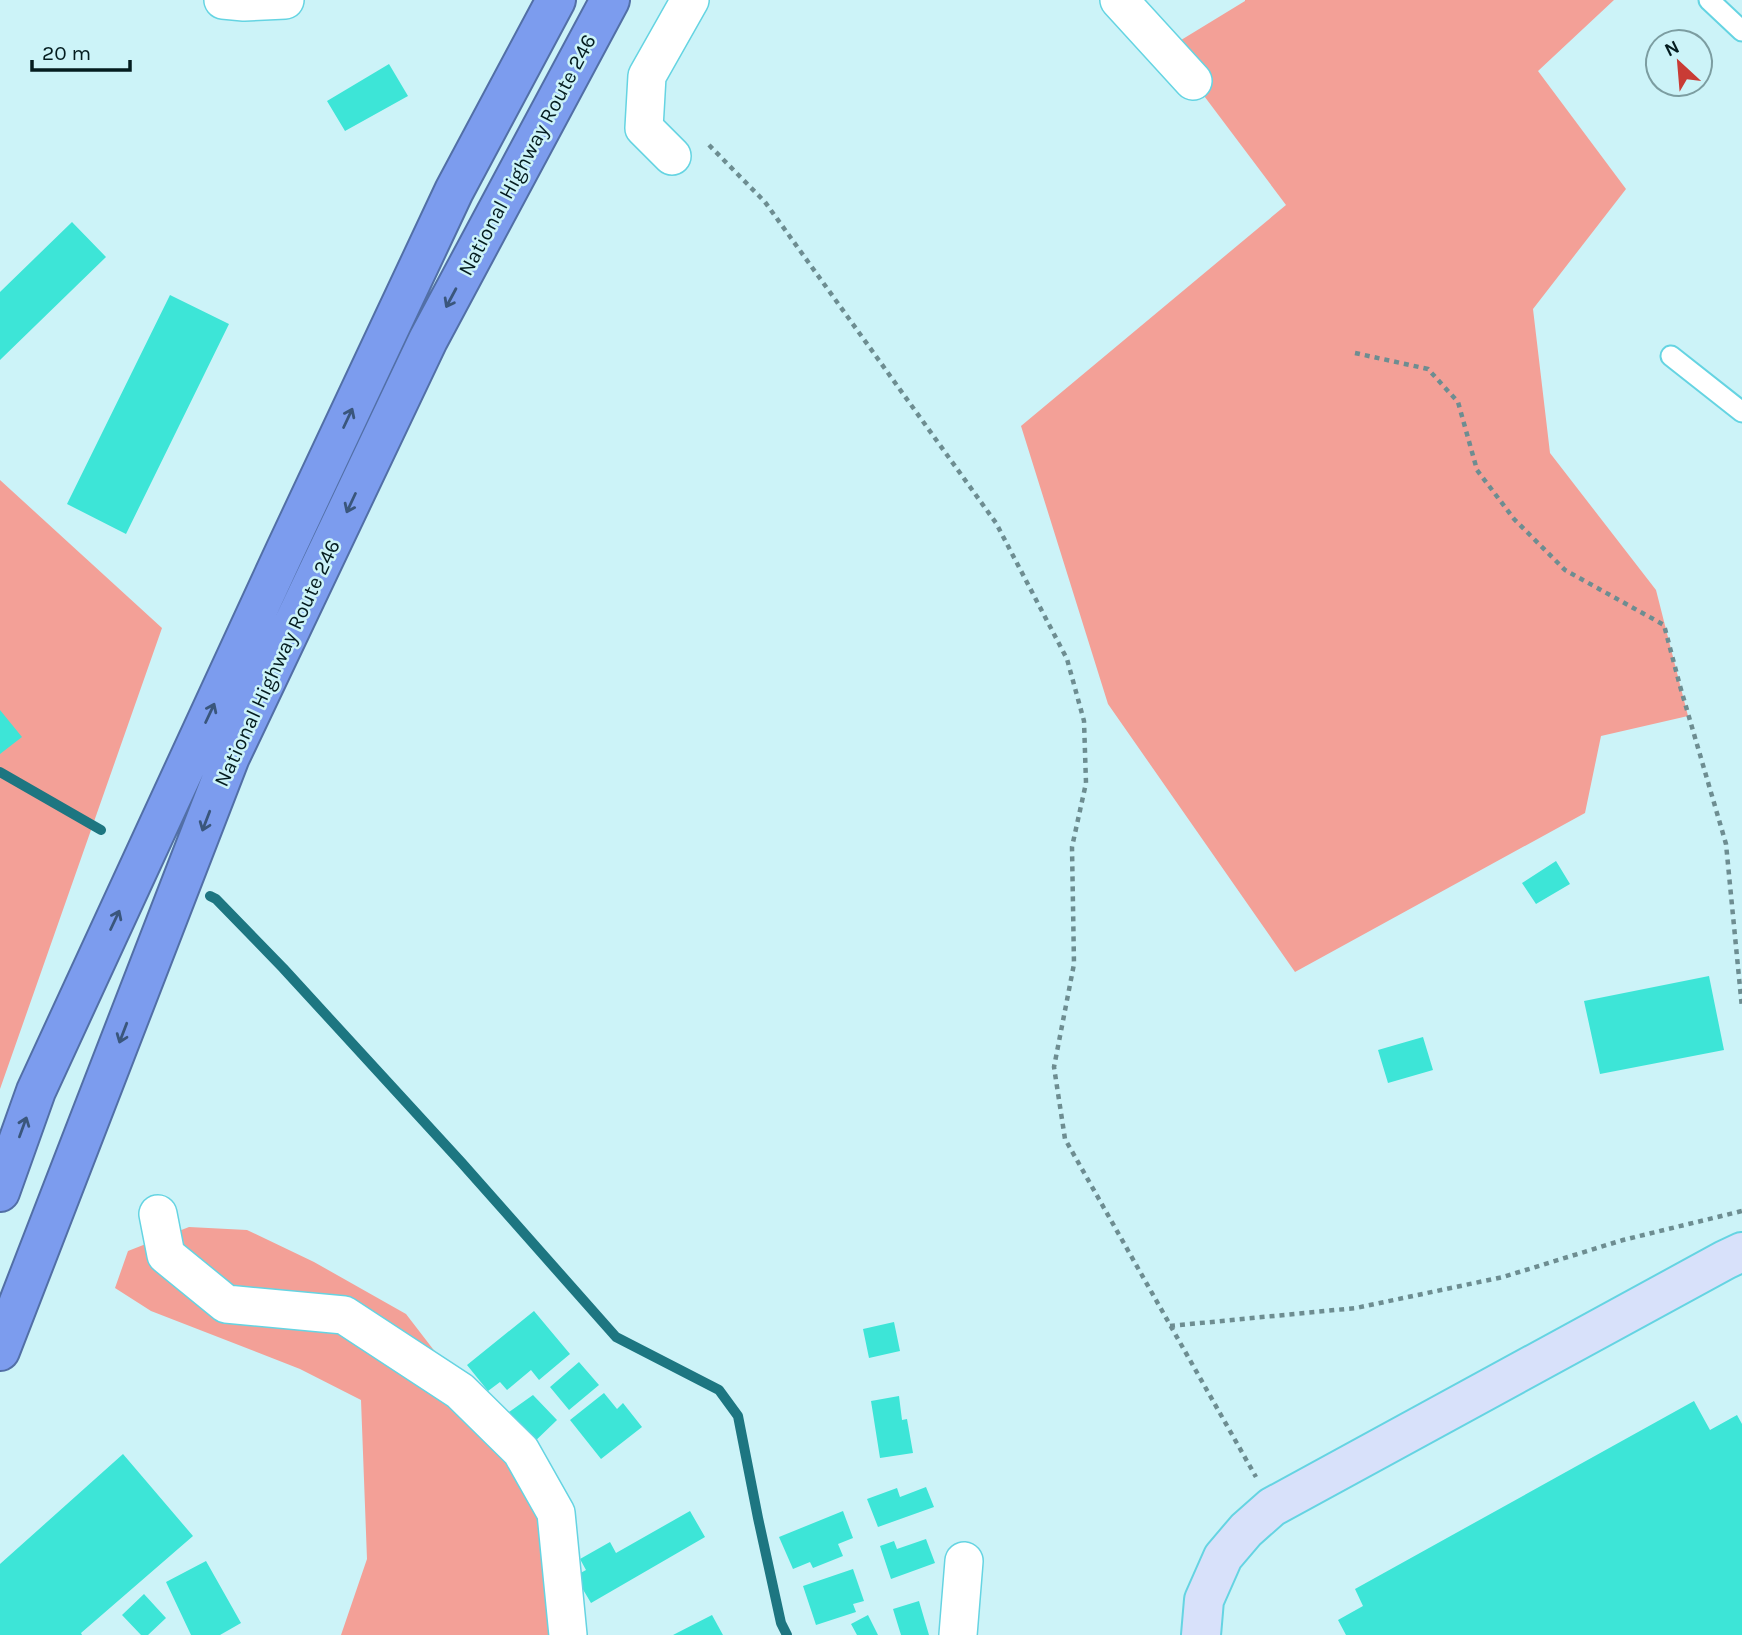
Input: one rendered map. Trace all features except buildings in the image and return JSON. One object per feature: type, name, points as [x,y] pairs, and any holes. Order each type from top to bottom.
[{"type":"highway","name":"National Highway Route 246","points":[[0,1192],[36,1091],[303,513],[454,191],[556,0]]},
{"type":"highway","name":"National Highway Route 246","points":[[0,1351],[230,757],[428,340],[610,0]]},
{"type":"street","points":[[223,0],[285,0]]},
{"type":"street","points":[[672,156],[644,128],[647,76],[690,0]]},
{"type":"street","points":[[1119,0],[1193,81]]},
{"type":"street","points":[[158,1214],[166,1255],[226,1304],[344,1315],[460,1391],[521,1451],[556,1513],[568,1635]]},
{"type":"street","points":[[1201,1635],[1204,1600],[1223,1557],[1246,1530],[1272,1507],[1742,1252]]},
{"type":"street","points":[[958,1635],[964,1562]]},
{"type":"lane","points":[[1709,0],[1742,31]]},
{"type":"lane","points":[[1671,356],[1742,412]]},
{"type":"path","points":[[709,145],[765,202],[996,523],[1067,659],[1084,721],[1086,783],[1072,847],[1074,964],[1054,1067],[1065,1139],[1272,1507]]},
{"type":"path","points":[[1355,353],[1428,369],[1458,402],[1477,470],[1514,519],[1565,570],[1664,625],[1726,844],[1742,1008]]},
{"type":"path","points":[[1170,1326],[1356,1308],[1503,1277],[1623,1240],[1742,1211]]},
{"type":"shaded area","points":[[1245,0],[1614,0],[1538,71],[1626,189],[1533,309],[1550,453],[1656,590],[1688,716],[1601,736],[1585,813],[1295,972],[1108,704],[1021,426],[1286,205],[1168,48]]},
{"type":"shaded area","points":[[0,480],[162,628],[0,1089]]},
{"type":"shaded area","points":[[189,1227],[247,1230],[314,1262],[406,1314],[556,1513],[568,1635],[341,1635],[367,1559],[361,1400],[300,1369],[151,1311],[115,1288],[128,1251]]},
{"type":"waterway","points":[[0,772],[101,830]]},
{"type":"waterway","points":[[210,896],[283,968],[461,1162],[616,1337],[719,1390],[738,1416],[781,1623],[787,1635]]}]
